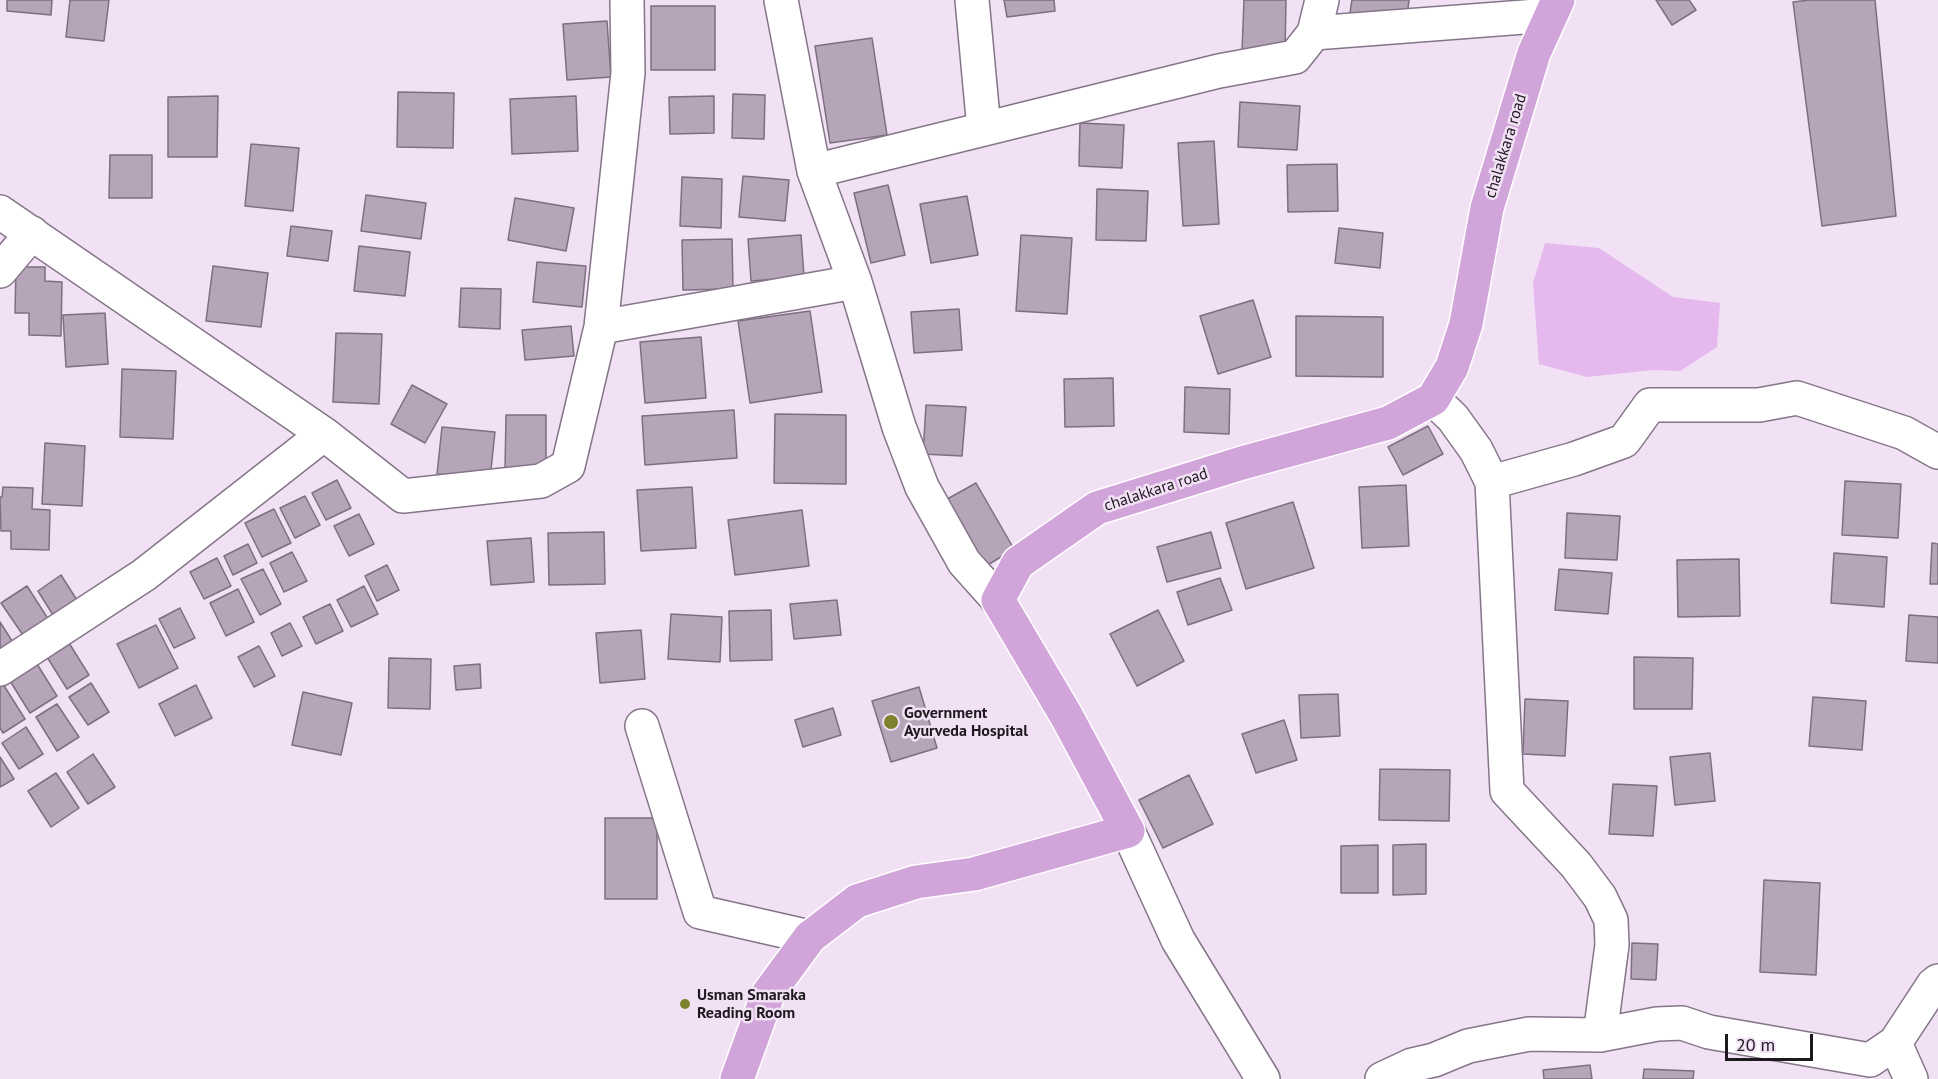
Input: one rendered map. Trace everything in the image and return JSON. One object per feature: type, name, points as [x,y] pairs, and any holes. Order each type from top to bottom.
[{"type":"main road","name":"chalakkara road","points":[[998,600],[1018,563],[1097,508],[1242,463],[1388,423],[1433,399],[1452,367],[1466,324],[1487,208],[1533,53],[1554,7]]},
{"type":"main road","points":[[736,1079],[768,994],[810,937],[857,901],[916,882],[974,874],[1128,831],[1067,717],[998,600]]},
{"type":"street","points":[[0,212],[324,434],[403,496],[541,481],[568,466],[601,327],[628,73],[627,0]]},
{"type":"street","points":[[781,0],[814,171],[855,282],[899,427],[922,486],[964,562],[998,600]]},
{"type":"street","points":[[972,0],[984,129]]},
{"type":"street","points":[[814,171],[1219,71],[1295,57],[1314,33],[1322,0]]},
{"type":"street","points":[[1314,33],[1554,7]]},
{"type":"street","points":[[0,271],[32,233]]},
{"type":"street","points":[[601,327],[855,282]]},
{"type":"street","points":[[1492,482],[1574,459],[1624,441],[1650,405],[1758,405],[1797,398],[1904,433],[1938,452]]},
{"type":"street","points":[[1433,399],[1454,418],[1476,450],[1492,482],[1507,790],[1576,865],[1600,897],[1611,920],[1612,945],[1600,1035]]},
{"type":"street","points":[[0,669],[144,575],[324,434]]},
{"type":"street","points":[[642,726],[700,912],[810,937]]},
{"type":"street","points":[[1128,831],[1178,940],[1263,1079]]},
{"type":"street","points":[[1382,1079],[1412,1065],[1434,1060],[1468,1046],[1529,1034],[1600,1035],[1658,1024],[1682,1023],[1709,1032],[1870,1060],[1895,1043],[1933,985],[1938,981]]},
{"type":"street","points":[[1895,1043],[1911,1079]]},
{"type":"shaded area","points":[[1545,243],[1599,248],[1673,297],[1720,303],[1717,347],[1680,371],[1653,370],[1587,377],[1539,364],[1533,283]]},
{"type":"building","points":[[7,0],[52,0],[51,15],[7,11]]},
{"type":"building","points":[[70,0],[109,0],[104,41],[66,37]]},
{"type":"building","points":[[1004,0],[1054,0],[1055,11],[1007,17]]},
{"type":"building","points":[[1244,0],[1286,0],[1285,52],[1242,51]]},
{"type":"building","points":[[1352,0],[1409,0],[1406,26],[1349,19]]},
{"type":"building","points":[[1656,0],[1689,0],[1696,10],[1672,25]]},
{"type":"building","points":[[1875,0],[1896,216],[1822,226],[1793,2]]},
{"type":"building","points":[[651,6],[715,6],[715,70],[651,70]]},
{"type":"building","points":[[607,21],[611,77],[567,80],[563,24]]},
{"type":"building","points":[[872,38],[887,135],[830,143],[815,46]]},
{"type":"building","points":[[398,92],[454,93],[453,148],[397,147]]},
{"type":"building","points":[[733,94],[765,95],[764,139],[732,138]]},
{"type":"building","points":[[218,96],[217,157],[168,157],[168,97]]},
{"type":"building","points":[[576,96],[578,151],[512,154],[510,99]]},
{"type":"building","points":[[714,96],[714,133],[670,134],[669,97]]},
{"type":"building","points":[[1240,102],[1300,106],[1297,150],[1238,147]]},
{"type":"building","points":[[1080,123],[1124,125],[1122,168],[1079,166]]},
{"type":"building","points":[[1214,141],[1219,224],[1183,226],[1178,143]]},
{"type":"building","points":[[251,144],[299,148],[293,211],[245,206]]},
{"type":"building","points":[[110,155],[152,155],[152,198],[109,198]]},
{"type":"building","points":[[1337,164],[1338,211],[1288,212],[1287,165]]},
{"type":"building","points":[[743,176],[789,180],[785,221],[739,217]]},
{"type":"building","points":[[682,177],[722,179],[721,228],[680,226]]},
{"type":"building","points":[[888,185],[905,255],[871,263],[854,193]]},
{"type":"building","points":[[1097,189],[1148,191],[1146,241],[1096,240]]},
{"type":"building","points":[[366,195],[426,203],[421,239],[361,231]]},
{"type":"building","points":[[967,196],[978,255],[931,263],[920,204]]},
{"type":"building","points":[[515,198],[574,208],[566,251],[508,240]]},
{"type":"building","points":[[291,226],[332,231],[328,261],[287,256]]},
{"type":"building","points":[[1339,228],[1383,233],[1380,268],[1335,263]]},
{"type":"building","points":[[801,235],[804,277],[751,281],[748,239]]},
{"type":"building","points":[[1021,235],[1072,238],[1067,314],[1016,311]]},
{"type":"building","points":[[732,239],[733,289],[683,290],[682,240]]},
{"type":"building","points":[[359,246],[410,252],[405,296],[354,291]]},
{"type":"building","points":[[537,262],[586,266],[582,307],[533,302]]},
{"type":"building","points":[[213,266],[268,273],[261,327],[206,321]]},
{"type":"building","points":[[16,267],[45,267],[45,281],[62,282],[61,336],[29,335],[29,313],[15,313]]},
{"type":"building","points":[[461,288],[501,289],[500,329],[459,327]]},
{"type":"building","points":[[1253,300],[1271,357],[1218,374],[1200,316]]},
{"type":"building","points":[[959,309],[962,350],[914,353],[911,312]]},
{"type":"building","points":[[810,311],[822,392],[750,403],[738,321]]},
{"type":"building","points":[[105,313],[108,364],[66,367],[63,315]]},
{"type":"building","points":[[1296,316],[1383,317],[1383,377],[1296,376]]},
{"type":"building","points":[[571,326],[574,356],[525,360],[522,330]]},
{"type":"building","points":[[336,333],[382,334],[379,404],[333,402]]},
{"type":"building","points":[[701,337],[706,398],[645,403],[640,342]]},
{"type":"building","points":[[122,369],[176,371],[173,439],[120,437]]},
{"type":"building","points":[[1113,378],[1114,426],[1065,427],[1064,379]]},
{"type":"building","points":[[412,385],[447,404],[425,443],[391,424]]},
{"type":"building","points":[[1185,387],[1230,389],[1229,434],[1184,432]]},
{"type":"building","points":[[926,405],[966,407],[962,456],[923,454]]},
{"type":"building","points":[[734,410],[737,458],[645,465],[642,416]]},
{"type":"building","points":[[775,414],[846,415],[846,484],[774,483]]},
{"type":"building","points":[[506,415],[546,415],[546,469],[505,469]]},
{"type":"building","points":[[1428,426],[1443,454],[1403,475],[1388,447]]},
{"type":"building","points":[[442,427],[495,432],[490,479],[437,474]]},
{"type":"building","points":[[45,443],[85,446],[82,506],[42,504]]},
{"type":"building","points":[[337,480],[351,508],[326,520],[312,493]]},
{"type":"building","points":[[1845,481],[1901,484],[1898,538],[1842,535]]},
{"type":"building","points":[[976,483],[1014,549],[981,569],[942,502]]},
{"type":"building","points":[[1406,485],[1409,546],[1362,548],[1359,487]]},
{"type":"building","points":[[3,487],[33,488],[32,509],[50,510],[49,550],[11,549],[11,531],[1,531],[0,497],[2,497]]},
{"type":"building","points":[[692,487],[696,548],[641,551],[637,490]]},
{"type":"building","points":[[305,496],[320,525],[295,538],[280,508]]},
{"type":"building","points":[[1293,502],[1314,568],[1246,589],[1226,523]]},
{"type":"building","points":[[274,509],[291,543],[262,557],[245,523]]},
{"type":"building","points":[[802,510],[809,566],[735,575],[728,520]]},
{"type":"building","points":[[1567,513],[1620,516],[1617,560],[1565,558]]},
{"type":"building","points":[[359,514],[374,544],[349,556],[334,526]]},
{"type":"building","points":[[604,532],[605,584],[549,585],[548,533]]},
{"type":"building","points":[[1211,532],[1221,568],[1167,582],[1157,547]]},
{"type":"building","points":[[531,538],[534,582],[491,585],[487,541]]},
{"type":"building","points":[[1932,543],[1938,544],[1938,584],[1930,584]]},
{"type":"building","points":[[248,544],[257,563],[233,575],[224,556]]},
{"type":"building","points":[[292,552],[307,581],[284,592],[270,563]]},
{"type":"building","points":[[1834,553],[1887,557],[1884,607],[1831,603]]},
{"type":"building","points":[[217,558],[231,586],[204,599],[190,572]]},
{"type":"building","points":[[1739,559],[1740,616],[1678,617],[1677,560]]},
{"type":"building","points":[[387,565],[399,590],[377,601],[365,576]]},
{"type":"building","points":[[263,569],[281,604],[260,615],[241,579]]},
{"type":"building","points":[[1559,569],[1612,573],[1608,614],[1555,610]]},
{"type":"building","points":[[61,575],[82,608],[58,623],[38,591]]},
{"type":"building","points":[[1220,578],[1232,610],[1188,625],[1177,592]]},
{"type":"building","points":[[27,586],[52,625],[27,641],[1,603]]},
{"type":"building","points":[[364,586],[378,614],[351,627],[337,600]]},
{"type":"building","points":[[238,589],[254,622],[226,636],[210,603]]},
{"type":"building","points":[[837,600],[841,635],[794,639],[790,604]]},
{"type":"building","points":[[330,604],[343,631],[316,644],[303,617]]},
{"type":"building","points":[[180,608],[195,638],[174,648],[159,619]]},
{"type":"building","points":[[771,610],[772,660],[730,661],[729,611]]},
{"type":"building","points":[[1158,610],[1184,661],[1137,686],[1110,634]]},
{"type":"building","points":[[671,614],[722,617],[720,662],[668,659]]},
{"type":"building","points":[[1909,615],[1938,617],[1938,663],[1906,661]]},
{"type":"building","points":[[0,622],[14,644],[0,653]]},
{"type":"building","points":[[290,623],[302,646],[282,656],[271,633]]},
{"type":"building","points":[[156,625],[178,668],[139,688],[117,644]]},
{"type":"building","points":[[641,630],[645,679],[600,683],[596,633]]},
{"type":"building","points":[[69,643],[89,675],[67,689],[47,657]]},
{"type":"building","points":[[259,646],[275,676],[254,687],[238,657]]},
{"type":"building","points":[[1634,657],[1693,658],[1692,709],[1634,709]]},
{"type":"building","points":[[389,658],[431,659],[430,709],[388,708]]},
{"type":"building","points":[[37,664],[57,696],[30,713],[10,681]]},
{"type":"building","points":[[480,664],[481,688],[456,690],[454,666]]},
{"type":"building","points":[[91,683],[109,712],[88,725],[69,697]]},
{"type":"building","points":[[3,684],[25,719],[3,733],[0,728],[0,686]]},
{"type":"building","points":[[196,685],[212,718],[175,736],[159,704]]},
{"type":"building","points":[[919,687],[937,748],[891,762],[872,701]]},
{"type":"building","points":[[303,692],[352,703],[341,755],[292,745]]},
{"type":"building","points":[[1338,694],[1340,736],[1301,738],[1299,695]]},
{"type":"building","points":[[1813,697],[1866,701],[1862,750],[1809,746]]},
{"type":"building","points":[[1525,699],[1568,701],[1565,756],[1523,754]]},
{"type":"building","points":[[57,704],[79,737],[57,751],[36,717]]},
{"type":"building","points":[[833,708],[841,735],[803,747],[795,720]]},
{"type":"building","points":[[1284,720],[1297,760],[1256,773],[1242,734]]},
{"type":"building","points":[[26,727],[43,754],[19,769],[2,743]]},
{"type":"building","points":[[1710,753],[1715,801],[1675,805],[1670,757]]},
{"type":"building","points":[[93,754],[115,787],[88,804],[67,772]]},
{"type":"building","points":[[0,757],[14,779],[0,787]]},
{"type":"building","points":[[1380,769],[1450,770],[1449,821],[1379,820]]},
{"type":"building","points":[[56,773],[79,808],[51,827],[28,791]]},
{"type":"building","points":[[1189,775],[1213,824],[1163,848],[1139,800]]},
{"type":"building","points":[[1613,784],[1657,786],[1653,836],[1609,834]]},
{"type":"building","points":[[605,818],[657,818],[657,899],[605,899]]},
{"type":"building","points":[[1426,844],[1426,894],[1393,895],[1393,845]]},
{"type":"building","points":[[1378,845],[1378,893],[1341,893],[1341,846]]},
{"type":"building","points":[[1764,880],[1820,883],[1816,975],[1760,972]]},
{"type":"building","points":[[1632,943],[1658,944],[1656,980],[1631,979]]},
{"type":"building","points":[[1590,1065],[1592,1079],[1544,1079],[1543,1070]]},
{"type":"building","points":[[1644,1069],[1694,1071],[1693,1079],[1643,1079]]},
{"type":"place","name":"Government Ayurveda Hospital","points":[[891,722]]},
{"type":"place","name":"Usman Smaraka Reading Room","points":[[685,1004]]}]
